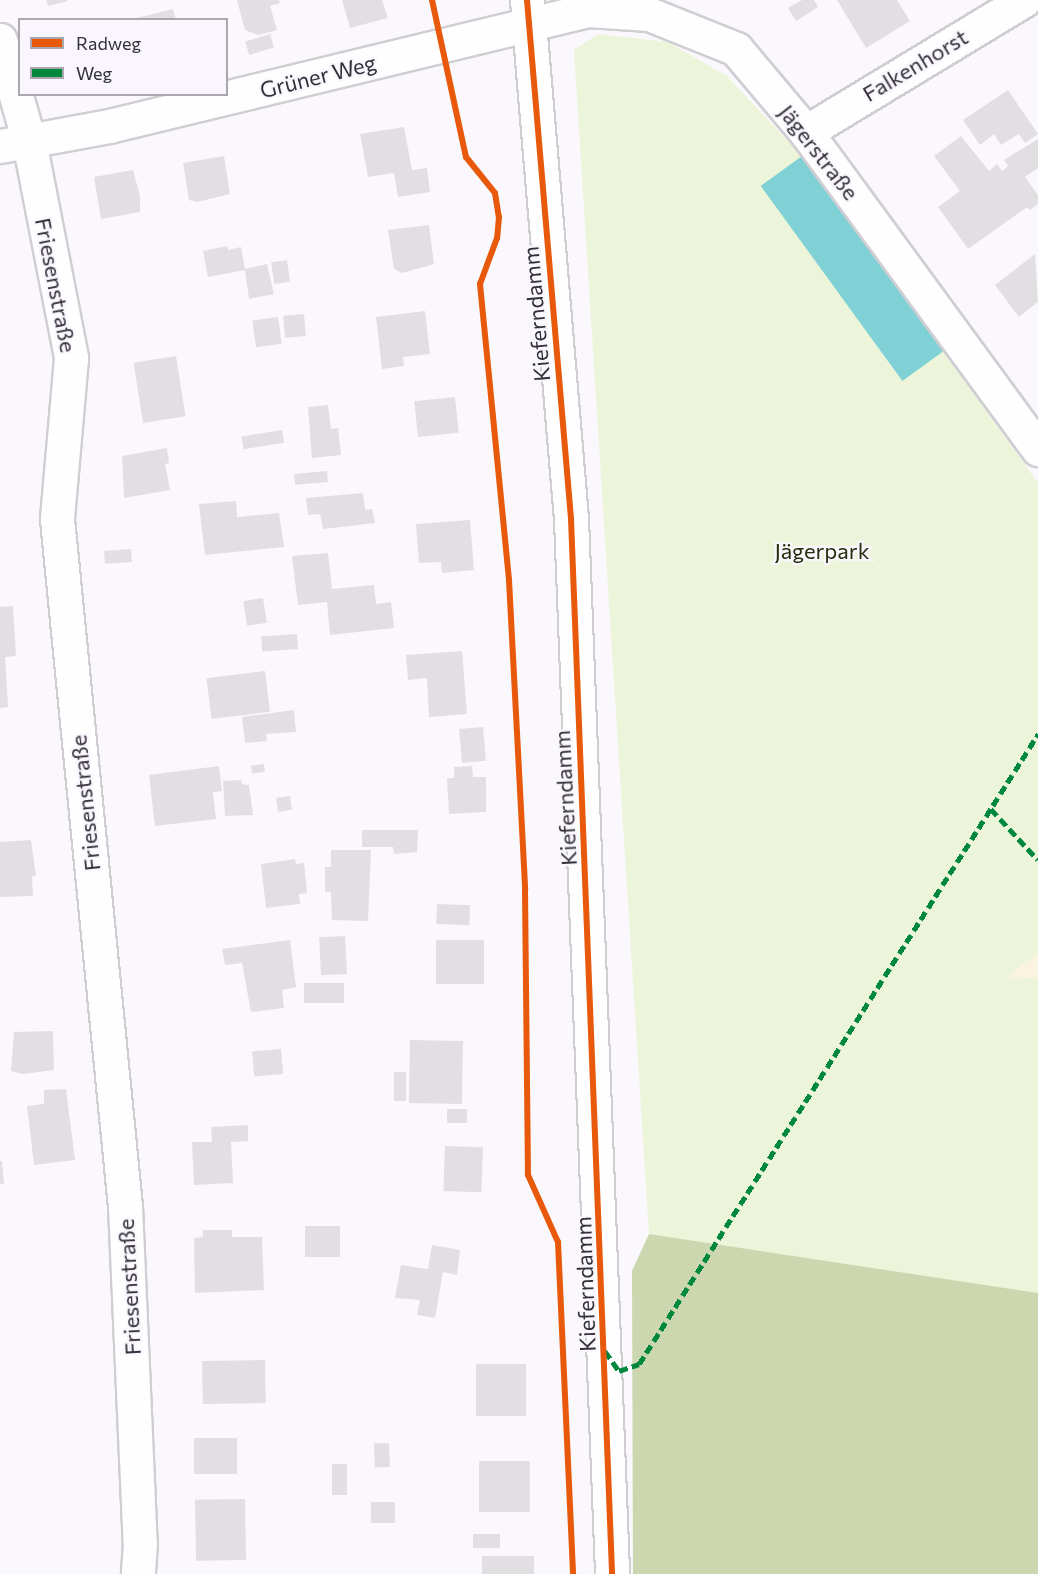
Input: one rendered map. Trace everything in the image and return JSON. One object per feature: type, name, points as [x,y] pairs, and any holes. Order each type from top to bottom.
[{"type":"street","name":"Falkenhorst","points":[[806,132],[1024,0]]},
{"type":"street","name":"Jägerstraße","points":[[528,11],[587,10],[649,14],[736,49],[806,132],[1038,449]]},
{"type":"street","name":"Grüner Weg","points":[[228,94],[528,11]]},
{"type":"street","name":"Kieferndamm","points":[[528,11],[571,519],[612,1574]]},
{"type":"street","name":"Friesenstraße","points":[[0,40],[15,143],[71,358],[57,519],[125,1206],[140,1543],[138,1574]]},
{"type":"street","name":"Grüner Weg","points":[[15,143],[121,123],[219,96]]},
{"type":"green space","name":"Jägerpark","points":[[598,34],[668,42],[727,76],[802,156],[1038,483],[1038,1293],[649,1234],[574,50]]},
{"type":"green space","points":[[649,1234],[1038,1293],[1038,1574],[633,1574],[632,1271]]},
{"type":"sand","points":[[1038,953],[1038,978],[1004,979]]},
{"type":"water","points":[[802,156],[944,351],[902,381],[761,186]]},
{"type":"building","points":[[46,0],[67,0],[68,1],[48,6]]},
{"type":"building","points":[[237,0],[279,0],[280,3],[270,6],[277,30],[258,35],[245,30]]},
{"type":"building","points":[[342,0],[382,0],[388,18],[350,28]]},
{"type":"building","points":[[802,0],[814,0],[818,7],[796,21],[788,8]]},
{"type":"building","points":[[837,0],[897,0],[910,21],[866,48]]},
{"type":"building","points":[[173,9],[175,18],[137,18]]},
{"type":"building","points":[[270,34],[274,47],[249,55],[245,42]]},
{"type":"building","points":[[1008,90],[1038,134],[1025,143],[1019,134],[1001,145],[994,134],[980,145],[963,120]]},
{"type":"building","points":[[404,127],[412,170],[427,168],[430,192],[398,197],[394,173],[368,177],[360,134]]},
{"type":"building","points":[[961,136],[989,171],[997,164],[1002,171],[1008,166],[1004,160],[1038,139],[1038,168],[1025,177],[1038,195],[1038,204],[1030,210],[1027,207],[968,249],[938,207],[960,191],[934,156]]},
{"type":"building","points":[[224,156],[230,194],[197,202],[189,200],[183,163]]},
{"type":"building","points":[[133,170],[140,196],[140,212],[101,219],[94,177]]},
{"type":"building","points":[[429,225],[434,264],[402,273],[394,269],[388,230]]},
{"type":"building","points":[[227,246],[228,250],[241,247],[245,269],[267,264],[274,294],[249,299],[245,270],[208,277],[203,251]]},
{"type":"building","points":[[1035,254],[1038,302],[1019,317],[995,285]]},
{"type":"building","points":[[287,260],[290,282],[274,284],[271,262]]},
{"type":"building","points":[[425,311],[430,354],[403,357],[404,366],[382,369],[376,317]]},
{"type":"building","points":[[304,314],[306,336],[285,338],[283,316]]},
{"type":"building","points":[[278,317],[282,344],[256,347],[252,321]]},
{"type":"building","points":[[176,356],[186,416],[143,423],[134,363]]},
{"type":"building","points":[[455,397],[459,433],[418,437],[414,401]]},
{"type":"building","points":[[328,405],[331,429],[338,428],[341,455],[312,458],[308,407]]},
{"type":"building","points":[[282,430],[284,443],[244,449],[242,436]]},
{"type":"building","points":[[167,448],[169,463],[165,464],[170,490],[124,498],[122,456]]},
{"type":"building","points":[[327,471],[328,482],[295,485],[294,474]]},
{"type":"building","points":[[363,493],[365,510],[372,509],[375,523],[323,529],[320,514],[308,515],[306,498]]},
{"type":"building","points":[[236,501],[237,517],[279,513],[284,547],[205,555],[199,504]]},
{"type":"building","points":[[470,520],[474,570],[442,573],[441,562],[419,563],[416,524]]},
{"type":"building","points":[[131,549],[132,562],[105,564],[104,551]]},
{"type":"building","points":[[328,553],[332,589],[374,585],[376,604],[391,602],[394,628],[330,635],[327,602],[298,605],[292,556]]},
{"type":"building","points":[[263,598],[267,623],[247,626],[243,601]]},
{"type":"building","points":[[13,606],[16,656],[5,657],[8,707],[0,708],[0,607]]},
{"type":"building","points":[[297,634],[298,649],[262,651],[261,637]]},
{"type":"building","points":[[462,651],[467,714],[429,717],[427,678],[408,680],[406,655]]},
{"type":"building","points":[[265,671],[270,712],[211,719],[206,678]]},
{"type":"building","points":[[294,710],[296,732],[266,734],[267,741],[245,743],[242,717]]},
{"type":"building","points":[[483,727],[486,761],[462,763],[459,729]]},
{"type":"building","points":[[264,764],[265,772],[252,774],[251,766]]},
{"type":"building","points":[[219,766],[222,791],[213,792],[216,819],[155,826],[149,775]]},
{"type":"building","points":[[472,766],[473,777],[486,777],[486,812],[449,814],[447,778],[454,778],[454,767]]},
{"type":"building","points":[[241,780],[242,784],[249,785],[253,815],[225,816],[223,781]]},
{"type":"building","points":[[290,796],[292,810],[278,812],[276,798]]},
{"type":"building","points":[[362,830],[418,830],[417,852],[394,854],[393,847],[362,847]]},
{"type":"building","points":[[31,840],[36,876],[32,876],[33,896],[0,897],[0,842]]},
{"type":"building","points":[[331,850],[371,850],[368,921],[332,920],[331,892],[325,892],[325,867],[331,867]]},
{"type":"building","points":[[295,859],[296,864],[304,863],[307,893],[299,894],[300,904],[266,908],[261,864]]},
{"type":"building","points":[[437,904],[470,905],[469,925],[436,924]]},
{"type":"building","points":[[345,936],[347,974],[321,975],[319,937]]},
{"type":"building","points":[[290,940],[296,987],[282,990],[284,1008],[251,1012],[242,963],[225,965],[222,949]]},
{"type":"building","points":[[436,940],[484,940],[484,984],[436,984]]},
{"type":"building","points":[[304,983],[344,983],[344,1003],[304,1003]]},
{"type":"building","points":[[53,1031],[54,1070],[23,1074],[11,1071],[14,1032]]},
{"type":"building","points":[[410,1040],[463,1041],[462,1104],[409,1103]]},
{"type":"building","points":[[281,1049],[283,1074],[254,1076],[252,1052]]},
{"type":"building","points":[[394,1072],[406,1072],[406,1101],[394,1101]]},
{"type":"building","points":[[66,1089],[75,1160],[34,1165],[27,1106],[44,1104],[44,1090]]},
{"type":"building","points":[[447,1109],[467,1109],[467,1123],[447,1123]]},
{"type":"building","points":[[248,1125],[248,1141],[231,1142],[233,1183],[194,1185],[192,1142],[212,1142],[211,1127]]},
{"type":"building","points":[[445,1146],[483,1147],[481,1192],[443,1191]]},
{"type":"building","points":[[0,1161],[2,1161],[4,1184],[0,1184]]},
{"type":"building","points":[[305,1226],[340,1226],[340,1257],[305,1257]]},
{"type":"building","points":[[203,1230],[232,1230],[232,1237],[262,1237],[264,1290],[195,1293],[194,1238],[203,1237]]},
{"type":"building","points":[[432,1245],[460,1250],[457,1275],[443,1272],[435,1318],[417,1315],[420,1300],[395,1298],[401,1265],[428,1269]]},
{"type":"building","points":[[265,1360],[266,1403],[203,1404],[202,1361]]},
{"type":"building","points":[[476,1364],[526,1364],[526,1416],[476,1416]]},
{"type":"building","points":[[194,1438],[237,1438],[237,1474],[194,1474]]},
{"type":"building","points":[[389,1443],[390,1467],[375,1468],[374,1444]]},
{"type":"building","points":[[479,1461],[530,1461],[530,1512],[479,1512]]},
{"type":"building","points":[[332,1464],[347,1464],[347,1495],[332,1495]]},
{"type":"building","points":[[245,1499],[246,1560],[196,1561],[195,1500]]},
{"type":"building","points":[[371,1502],[395,1502],[395,1523],[371,1523]]},
{"type":"building","points":[[473,1534],[500,1534],[500,1548],[473,1548]]},
{"type":"building","points":[[482,1556],[534,1556],[534,1574],[482,1574]]},
{"type":"marked path","points":[[605,1351],[619,1371],[639,1364],[1038,734]]},
{"type":"marked path","points":[[991,809],[1038,860]]},
{"type":"cycle path","points":[[432,0],[466,157],[495,193],[499,217],[497,238],[480,284],[509,580],[525,890],[528,1175],[558,1242],[573,1574]]},
{"type":"cycle path","points":[[527,0],[571,519],[612,1574]]}]
